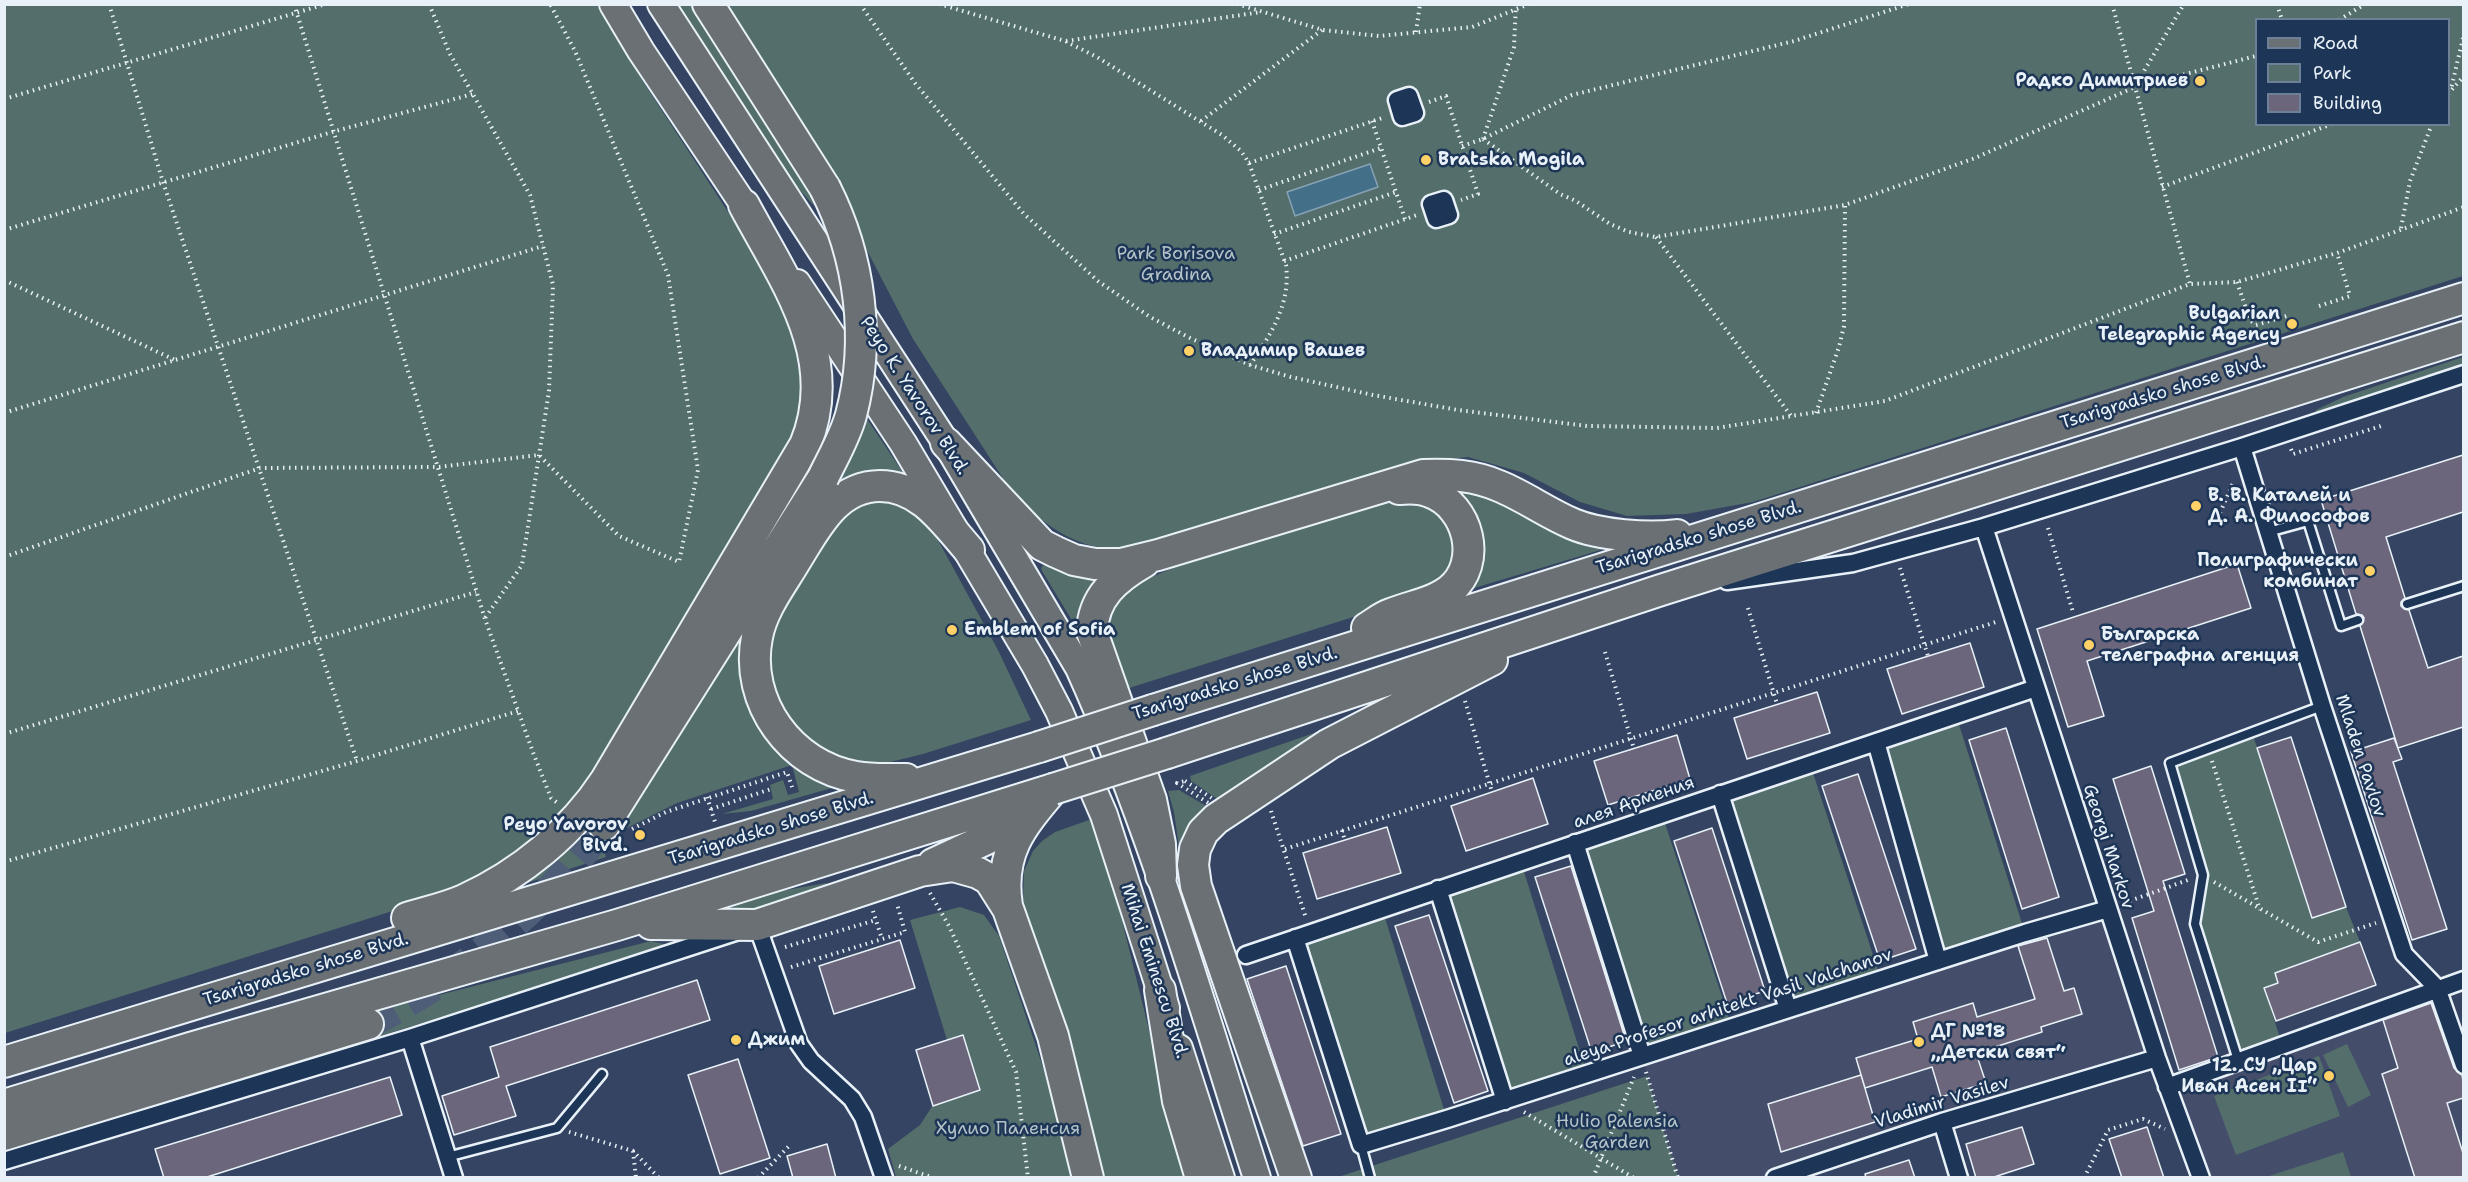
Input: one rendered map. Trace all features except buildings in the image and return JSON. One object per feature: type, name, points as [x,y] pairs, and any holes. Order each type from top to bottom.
[{"type":"highway","points":[[616,829],[823,478],[839,447],[851,416],[857,386],[861,331],[850,249],[840,216],[825,188],[708,4]]},
{"type":"highway","points":[[271,981],[394,922],[463,900],[510,875],[579,818],[606,780],[798,460],[816,414],[817,368],[809,333],[800,310],[744,205]]},
{"type":"highway","name":"Tsarigradsko shose Blvd.","points":[[4,1062],[933,780],[2463,298]]},
{"type":"highway","name":"Tsarigradsko shose Blvd.","points":[[4,1105],[190,1048],[617,925],[1053,789],[1572,618],[2463,337]]},
{"type":"highway","points":[[946,443],[1034,537],[1056,552],[1074,560],[1095,564],[1121,564],[1158,555],[1423,475],[1457,474],[1499,485],[1575,525],[1601,531],[1671,536],[1727,528]]},
{"type":"highway","points":[[933,780],[856,778],[832,771],[801,753],[779,730],[763,705],[757,684],[755,660],[757,636],[766,610],[822,518],[836,502],[852,493],[867,487],[882,486],[910,493],[931,508],[969,550]]},
{"type":"highway","points":[[1308,662],[1388,615],[1449,591],[1458,582],[1464,568],[1468,555],[1467,535],[1455,509],[1445,500],[1430,492],[1410,488],[1363,492]]},
{"type":"highway","points":[[1158,555],[1123,574],[1102,596],[1092,621],[1092,632],[1151,800],[1160,844],[1161,876]]},
{"type":"highway","points":[[1296,1178],[1196,886],[1193,858],[1199,840],[1209,826],[1234,806],[1329,744],[1572,618]]},
{"type":"highway","points":[[1053,789],[1027,820],[1014,840],[1008,858],[1005,887],[1008,909],[1053,1036],[1088,1178]]},
{"type":"highway","points":[[922,878],[1027,820]]},
{"type":"highway","points":[[617,925],[757,926],[922,878],[953,866],[978,873],[989,879],[1008,909]]},
{"type":"highway","points":[[1160,990],[1178,1101],[1201,1178]]},
{"type":"highway","points":[[4,1135],[368,1024]]},
{"type":"main road","name":"Peyo K. Yavorov Blvd.","points":[[614,4],[641,51],[903,443],[969,550],[1035,665],[1083,766]]},
{"type":"main road","name":"Peyo K. Yavorov Blvd.","points":[[661,4],[946,443],[1079,668],[1134,805]]},
{"type":"main road","name":"Mihai Eminescu Blvd.","points":[[1083,766],[1111,836],[1221,1178]]},
{"type":"main road","name":"Mihai Eminescu Blvd.","points":[[1134,805],[1161,876],[1257,1178]]},
{"type":"street","name":"Tsarigradsko shose Blvd.","points":[[1661,590],[1853,563],[1984,527],[2242,447],[2463,374]]},
{"type":"street","name":"Mladen Pavlov","points":[[2242,447],[2322,706],[2391,918],[2404,954],[2437,988],[2463,1065]]},
{"type":"street","name":"Georgi Markov","points":[[1984,527],[2157,1058],[2202,1178]]},
{"type":"street","name":"алея Армения","points":[[1246,955],[2036,688]]},
{"type":"street","points":[[1876,742],[1938,960]]},
{"type":"street","points":[[1720,794],[1788,1009]]},
{"type":"street","points":[[1575,843],[1642,1056]]},
{"type":"street","points":[[1438,889],[1505,1101]]},
{"type":"street","name":"aleya Profesor arhitekt Vasil Valchanov","points":[[1361,1145],[1505,1101],[1938,960],[2108,909]]},
{"type":"street","points":[[4,1161],[410,1038],[757,926],[799,1044],[812,1061],[852,1099],[863,1117],[884,1178]]},
{"type":"street","points":[[1303,935],[1361,1145]]},
{"type":"street","points":[[2167,1087],[2463,980]]},
{"type":"street","points":[[410,1038],[454,1178]]},
{"type":"street","name":"Vladimir Vasilev","points":[[1775,1178],[1942,1122],[2157,1058]]},
{"type":"street","points":[[1942,1122],[1959,1178]]},
{"type":"lane","points":[[2268,532],[2308,521],[2341,626],[2358,620]]},
{"type":"lane","points":[[2407,604],[2463,586]]},
{"type":"lane","points":[[2238,1060],[2195,924],[2203,875],[2170,763],[2322,706]]},
{"type":"lane","points":[[447,1157],[557,1128],[602,1074]]},
{"type":"lane","points":[[1361,1145],[1370,1178]]},
{"type":"path","points":[[109,4],[163,182],[357,761]]},
{"type":"path","points":[[294,4],[485,619],[551,798],[565,808]]},
{"type":"path","points":[[4,99],[326,4]]},
{"type":"path","points":[[429,4],[450,54],[530,195],[553,285],[549,391],[522,565],[485,619]]},
{"type":"path","points":[[539,455],[619,536],[680,562],[698,470],[668,275],[575,51],[550,4]]},
{"type":"path","points":[[860,4],[915,83],[1024,214],[1098,282],[1150,317],[1250,365],[1291,377],[1458,410],[1587,426],[1717,428],[1885,401],[2190,284],[2237,282],[2337,253],[2463,207]]},
{"type":"path","points":[[939,4],[1065,41],[1098,57],[1234,144],[1249,163],[1284,261],[1287,276],[1286,294],[1276,325],[1250,365]]},
{"type":"path","points":[[1238,4],[1323,30],[1378,36],[1472,27],[1529,4]]},
{"type":"path","points":[[1416,32],[1420,4]]},
{"type":"path","points":[[1482,140],[1514,47],[1516,4]]},
{"type":"path","points":[[1462,146],[1482,140],[1572,94],[1794,40],[1909,4]]},
{"type":"path","points":[[2112,4],[2190,284]]},
{"type":"path","points":[[2135,87],[2184,4]]},
{"type":"path","points":[[2342,18],[2365,4]]},
{"type":"path","points":[[1065,41],[1261,12]]},
{"type":"path","points":[[1200,121],[1323,30]]},
{"type":"path","points":[[2450,87],[2463,34]]},
{"type":"path","points":[[1482,140],[1560,194],[1610,224],[1629,232],[1656,237],[1845,205],[1975,158],[2135,87],[2255,56]]},
{"type":"path","points":[[2450,90],[2463,76]]},
{"type":"path","points":[[4,230],[333,132],[473,94]]},
{"type":"path","points":[[1413,107],[1446,96],[1478,194]]},
{"type":"path","points":[[1249,163],[1372,121],[1405,219],[1284,261]]},
{"type":"path","points":[[2401,228],[2410,181],[2431,126]]},
{"type":"path","points":[[2162,187],[2314,127]]},
{"type":"path","points":[[1259,190],[1381,148]]},
{"type":"path","points":[[1274,234],[1396,192]]},
{"type":"path","points":[[1815,414],[1839,347],[1844,326],[1845,205]]},
{"type":"path","points":[[1656,237],[1792,417]]},
{"type":"path","points":[[4,413],[543,246]]},
{"type":"path","points":[[2319,306],[2350,296],[2337,253]]},
{"type":"path","points":[[4,280],[176,360]]},
{"type":"path","points":[[2237,282],[2250,320],[2256,325],[2290,315]]},
{"type":"path","points":[[2293,454],[2384,425]]},
{"type":"path","points":[[4,558],[260,468],[438,467],[539,455]]},
{"type":"path","points":[[2220,513],[2237,474]]},
{"type":"path","points":[[2048,528],[2073,612]]},
{"type":"path","points":[[1902,575],[1928,656]]},
{"type":"path","points":[[4,734],[476,592]]},
{"type":"path","points":[[1748,608],[1777,704]]},
{"type":"path","points":[[1285,849],[2012,616]]},
{"type":"path","points":[[1605,652],[1634,749]]},
{"type":"path","points":[[1464,698],[1492,792]]},
{"type":"path","points":[[4,862],[357,761],[518,711]]},
{"type":"path","points":[[2208,749],[2260,910]]},
{"type":"path","points":[[616,829],[787,772],[793,790]]},
{"type":"path","points":[[1213,806],[1177,783],[1185,781],[1214,800]]},
{"type":"path","points":[[711,809],[771,789]]},
{"type":"path","points":[[707,797],[715,822]]},
{"type":"path","points":[[1270,809],[1285,849],[1303,935]]},
{"type":"path","points":[[1342,830],[1345,841]]},
{"type":"path","points":[[2108,909],[2203,875],[2318,942],[2391,918]]},
{"type":"path","points":[[922,878],[949,926],[1016,1072],[1028,1178]]},
{"type":"path","points":[[783,969],[905,932],[894,894]]},
{"type":"path","points":[[873,910],[882,939]]},
{"type":"path","points":[[785,947],[876,920]]},
{"type":"path","points":[[1593,1178],[1642,1056]]},
{"type":"path","points":[[1642,1056],[1678,1178]]},
{"type":"path","points":[[1505,1101],[1634,1178]]},
{"type":"path","points":[[2084,1178],[2108,1130],[2143,1119],[2187,1140]]},
{"type":"path","points":[[557,1128],[633,1151],[660,1178]]},
{"type":"path","points":[[758,1178],[790,1144]]},
{"type":"path","points":[[633,1151],[636,1178]]},
{"type":"path","points":[[878,1160],[934,1178]]},
{"type":"shaded area","points":[[1370,164],[1378,187],[1295,216],[1287,192]]},
{"type":"shaded area","name":"ДГ №18 „Детски свят“","points":[[2108,909],[2157,1058],[1775,1177],[1678,1178],[1642,1056]]},
{"type":"shaded area","name":"12. СУ „Цар Иван Асен II“","points":[[2437,988],[2463,1065],[2463,1177],[2201,1177],[2167,1087]]},
{"type":"green space","points":[[5,5],[597,5],[644,83],[773,281],[803,345],[800,428],[579,797],[552,829],[469,887],[5,1033]]},
{"type":"green space","points":[[678,5],[693,5],[802,170],[814,206],[791,180]]},
{"type":"green space","name":"Park Borisova Gradina","points":[[722,5],[2463,5],[2463,276],[1753,502],[1686,514],[1627,516],[1580,502],[1524,473],[1468,457],[1423,462],[1130,547],[1091,546],[1050,526],[1015,497],[913,339],[847,212]]},
{"type":"green space","points":[[2463,357],[2463,365],[2317,415],[2316,413],[2316,410],[2343,397]]},
{"type":"green space","points":[[863,413],[906,477],[864,477],[743,652],[832,788],[751,811],[722,814],[773,799],[770,785],[783,780],[788,795],[799,792],[792,765],[677,803],[617,833]]},
{"type":"green space","points":[[1455,487],[1476,492],[1614,546],[1471,589]]},
{"type":"green space","points":[[874,498],[901,502],[932,529],[998,650],[1031,720],[923,754],[874,766],[850,763],[819,751],[794,730],[771,691],[768,652],[779,614],[838,518],[846,510]]},
{"type":"green space","points":[[1408,498],[1444,517],[1456,543],[1453,567],[1429,593],[1126,689],[1106,626],[1112,607],[1128,587],[1180,565],[1383,502]]},
{"type":"green space","points":[[1045,563],[1096,579],[1083,603],[1076,627],[1042,571],[1041,568]]},
{"type":"green space","points":[[1409,689],[1222,802],[1191,781],[1190,776],[1314,733]]},
{"type":"green space","points":[[1956,715],[2025,933],[1938,961],[1876,742]]},
{"type":"green space","points":[[2252,732],[2312,918],[2346,907],[2360,942],[2275,973],[2278,983],[2264,988],[2282,1044],[2238,1060],[2195,924],[2203,875],[2170,763]]},
{"type":"green space","points":[[1810,764],[1881,979],[1788,1009],[1720,794]]},
{"type":"green space","points":[[1179,790],[1213,810],[1182,868],[1174,812],[1168,791]]},
{"type":"green space","points":[[1662,814],[1732,1027],[1642,1056],[1575,843]]},
{"type":"green space","points":[[1092,819],[1117,900],[1153,1046],[1194,1177],[1102,1177],[1089,1113],[1073,1056],[1024,913],[1024,871],[1033,851],[1055,832]]},
{"type":"green space","points":[[584,826],[601,840],[606,857],[521,885]]},
{"type":"green space","points":[[1521,862],[1587,1074],[1505,1101],[1438,889]]},
{"type":"green space","points":[[826,883],[828,891],[763,911],[705,910],[763,894]]},
{"type":"green space","name":"Хулио Паленсия","points":[[960,907],[984,915],[999,936],[1047,1079],[1074,1177],[896,1177],[888,1149],[920,1125],[933,1105],[980,1090],[963,1035],[947,1040],[910,920]]},
{"type":"green space","points":[[1382,908],[1447,1119],[1361,1145],[1295,938]]},
{"type":"green space","points":[[651,941],[672,946],[373,1038],[364,1014]]},
{"type":"green space","points":[[2347,1044],[2371,1095],[2348,1107],[2323,1055]]},
{"type":"green space","points":[[2319,1056],[2340,1116],[2236,1155],[2214,1096]]},
{"type":"green space","name":"Hulio Palensia Garden","points":[[1647,1076],[1678,1177],[1335,1178]]},
{"type":"green space","points":[[2343,1152],[2351,1177],[2266,1177]]},
{"type":"tunnel","points":[[368,1024],[434,985],[498,938],[555,884],[604,825]]},
{"type":"place","name":"Радко Димитриев","points":[[2200,81]]},
{"type":"place","name":"Bratska Mogila","points":[[1426,160]]},
{"type":"place","name":"Bulgarian Telegraphic Agency","points":[[2292,324]]},
{"type":"place","name":"Владимир Вашев","points":[[1189,351]]},
{"type":"place","name":"В. В. Каталей и Д. А. Философов","points":[[2196,506]]},
{"type":"place","name":"Полиграфически комбинат","points":[[2370,571]]},
{"type":"place","name":"Emblem of Sofia","points":[[952,630]]},
{"type":"place","name":"Българска телеграфна агенция","points":[[2089,645]]},
{"type":"place","name":"Peyo Yavorov Blvd.","points":[[640,835]]},
{"type":"place","name":"Джим","points":[[736,1040]]},
{"type":"place","name":"ДГ №18 „Детски свят“","points":[[1919,1042]]},
{"type":"place","name":"12. СУ „Цар Иван Асен II“","points":[[2329,1076]]}]
